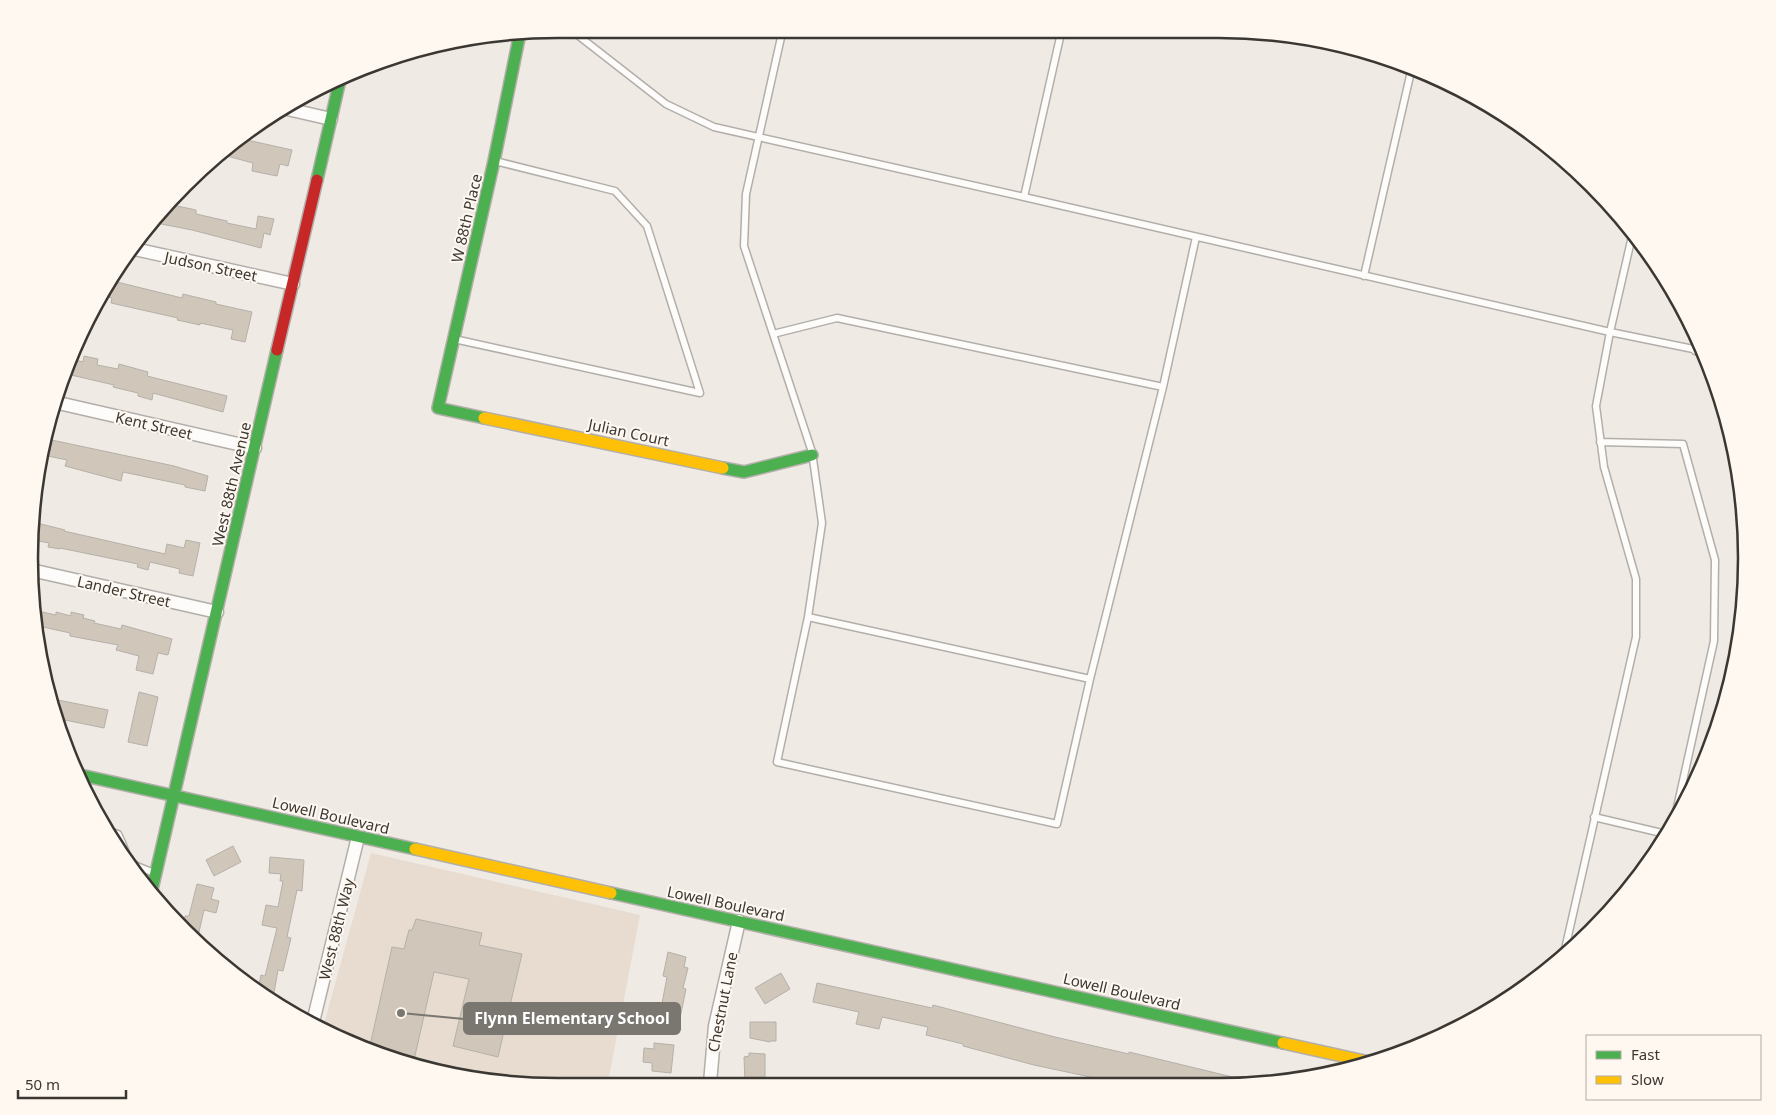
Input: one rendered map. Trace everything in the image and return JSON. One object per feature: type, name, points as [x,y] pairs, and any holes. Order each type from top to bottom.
[{"type":"street","name":"W 88th Place","points":[[438,408],[494,161],[519,39]]},
{"type":"street","name":"West 88th Avenue","points":[[153,884],[338,86]]},
{"type":"street","points":[[292,110],[330,119]]},
{"type":"street","name":"Judson Street","points":[[139,250],[293,284]]},
{"type":"street","name":"Kent Street","points":[[61,404],[255,448]]},
{"type":"street","name":"Julian Court","points":[[438,408],[744,472],[812,455]]},
{"type":"street","name":"Lander Street","points":[[38,572],[217,612]]},
{"type":"street","name":"Lowell Boulevard","points":[[86,776],[1356,1059]]},
{"type":"street","name":"West 88th Way","points":[[314,1017],[358,836]]},
{"type":"street","name":"Chestnut Lane","points":[[710,1078],[715,1026],[739,921]]},
{"type":"lane","points":[[581,38],[666,104],[714,127],[1694,351]]},
{"type":"lane","points":[[781,38],[746,194],[744,246],[812,455],[822,524],[808,617],[777,762],[1057,824],[1090,679],[1163,386],[1196,237]]},
{"type":"lane","points":[[1024,197],[1060,38]]},
{"type":"lane","points":[[1364,276],[1410,74]]},
{"type":"lane","points":[[454,339],[700,393],[647,226],[616,191],[494,161]]},
{"type":"lane","points":[[1566,943],[1636,637],[1636,580],[1604,467],[1596,406],[1610,332],[1631,241]]},
{"type":"lane","points":[[773,334],[837,318],[1163,386]]},
{"type":"lane","points":[[1600,442],[1683,444],[1715,560],[1714,641],[1679,799]]},
{"type":"lane","points":[[808,617],[1090,679]]},
{"type":"lane","points":[[88,781],[89,776]]},
{"type":"lane","points":[[1594,817],[1660,833]]},
{"type":"lane","points":[[141,869],[156,874]]},
{"type":"shaded area","points":[[371,853],[640,915],[609,1078],[523,1076],[456,1068],[390,1050],[325,1022]]},
{"type":"building","points":[[248,140],[292,150],[288,166],[280,164],[277,176],[252,171],[253,163],[228,156]]},
{"type":"building","points":[[176,206],[196,210],[196,214],[256,229],[258,216],[274,219],[270,235],[264,233],[261,248],[160,224]]},
{"type":"building","points":[[117,282],[182,298],[183,294],[252,312],[245,342],[231,339],[233,330],[177,320],[178,318],[111,303],[112,298],[107,297]]},
{"type":"building","points":[[84,356],[98,359],[97,365],[118,369],[119,364],[148,372],[147,376],[227,396],[223,412],[153,393],[152,400],[138,396],[138,393],[113,387],[114,385],[71,375],[76,360],[83,362]]},
{"type":"building","points":[[51,440],[174,466],[208,476],[205,491],[123,472],[121,481],[65,466],[67,460],[47,456]]},
{"type":"building","points":[[39,523],[165,554],[167,544],[184,548],[186,540],[200,543],[193,576],[179,573],[180,569],[150,562],[148,570],[137,567],[138,564],[48,547],[49,543],[38,541]]},
{"type":"building","points":[[41,612],[56,615],[56,612],[71,616],[71,612],[84,615],[83,618],[95,621],[94,623],[121,629],[122,625],[172,639],[168,655],[158,653],[153,674],[136,670],[139,656],[116,650],[118,645],[70,636],[70,633],[43,627],[43,629]]},
{"type":"building","points":[[139,692],[158,697],[147,746],[128,742]]},
{"type":"building","points":[[57,700],[108,710],[104,728],[63,720]]},
{"type":"building","points":[[233,846],[241,862],[214,876],[206,860]]},
{"type":"building","points":[[270,857],[304,860],[302,891],[297,890],[287,937],[291,938],[283,971],[278,970],[274,993],[259,983],[261,975],[265,976],[277,928],[262,925],[266,905],[278,907],[283,881],[280,881],[281,874],[269,873]]},
{"type":"building","points":[[197,884],[214,888],[211,899],[219,901],[216,913],[204,910],[199,933],[184,919],[185,916],[189,916]]},
{"type":"building","points":[[416,919],[482,933],[479,945],[522,954],[498,1057],[453,1046],[469,979],[434,972],[415,1057],[371,1043],[392,947],[404,949],[409,930],[412,930]]},
{"type":"building","points":[[668,952],[686,957],[684,967],[688,968],[683,988],[686,989],[679,1023],[659,1019],[667,977],[663,976]]},
{"type":"building","points":[[781,973],[790,989],[765,1004],[755,988]]},
{"type":"building","points":[[817,983],[932,1008],[933,1005],[1055,1037],[1129,1054],[1129,1052],[1233,1077],[1095,1078],[1034,1065],[926,1035],[928,1027],[882,1017],[879,1029],[856,1024],[859,1012],[813,1002]]},
{"type":"building","points":[[750,1022],[776,1022],[776,1041],[770,1042],[750,1038]]},
{"type":"building","points":[[654,1043],[674,1045],[671,1073],[652,1071],[652,1063],[643,1062],[644,1048],[654,1049]]},
{"type":"building","points":[[749,1053],[765,1054],[765,1078],[745,1078],[744,1057],[749,1056]]},
{"type":"traffic: fast","points":[[484,418],[438,408],[494,161],[519,39]]},
{"type":"traffic: fast","points":[[317,180],[339,86]]},
{"type":"traffic: fast","points":[[153,884],[277,350]]},
{"type":"traffic: fast","points":[[723,468],[744,472],[812,455]]},
{"type":"traffic: fast","points":[[86,776],[415,849]]},
{"type":"traffic: fast","points":[[611,893],[1283,1043]]},
{"type":"traffic: slow","points":[[484,418],[723,468]]},
{"type":"traffic: slow","points":[[415,849],[611,893]]},
{"type":"traffic: slow","points":[[1283,1043],[1356,1059]]},
{"type":"traffic: jam","points":[[277,350],[317,180]]},
{"type":"place","name":"Flynn Elementary School","points":[[401,1013]]}]
